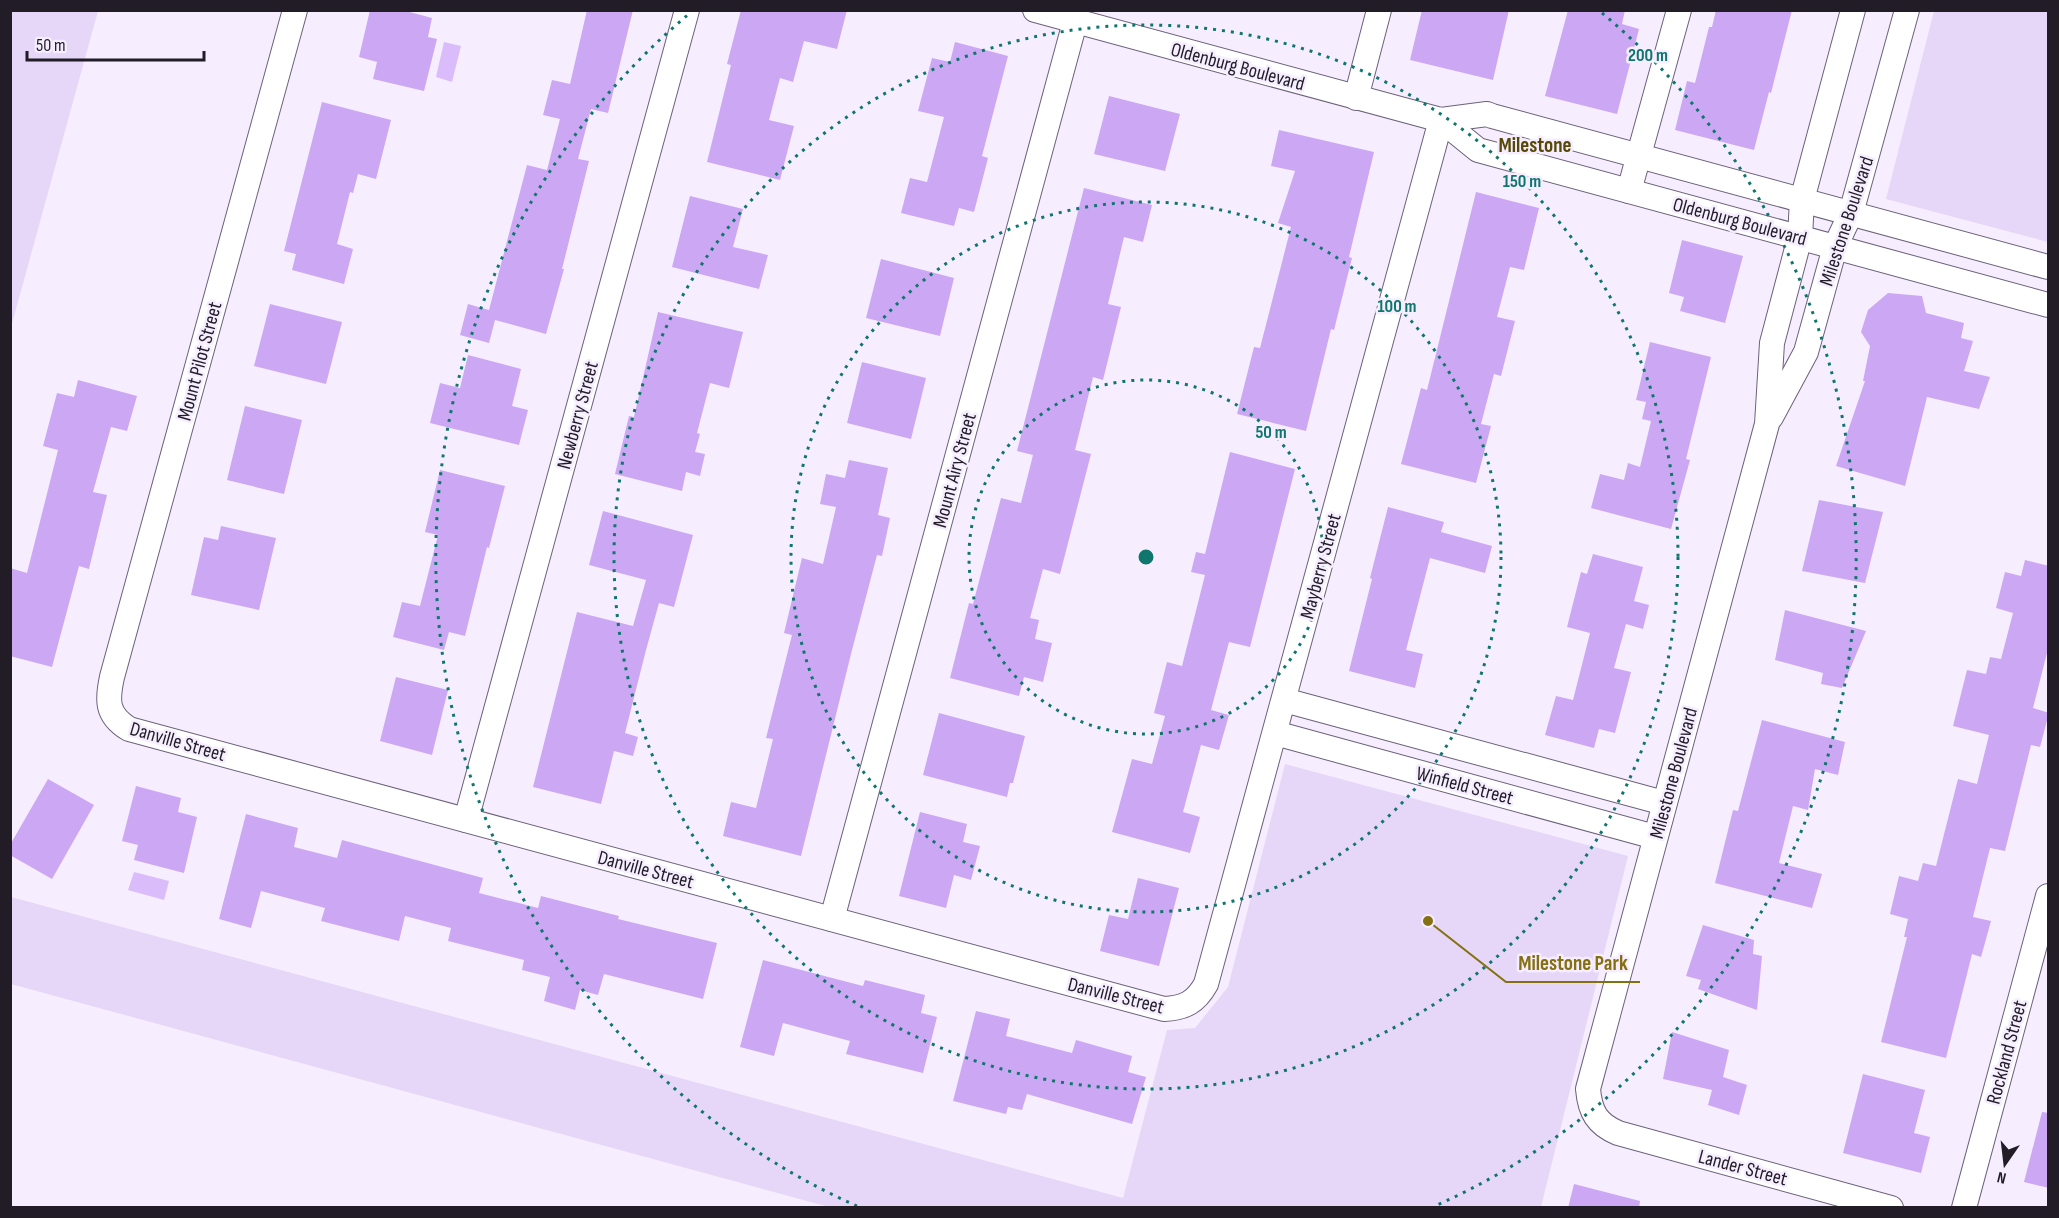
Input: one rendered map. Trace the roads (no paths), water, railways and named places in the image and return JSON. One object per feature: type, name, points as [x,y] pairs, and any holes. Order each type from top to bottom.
[{"type":"street","name":"Mount Pilot Street","points":[[112,711],[108,697],[112,677],[295,10]]},
{"type":"street","name":"Newberry Street","points":[[466,820],[687,10]]},
{"type":"street","name":"Oldenburg Boulevard","points":[[1035,10],[1441,120],[1487,114],[2049,267]]},
{"type":"street","points":[[1356,98],[1379,10]]},
{"type":"street","points":[[1629,191],[1679,10]]},
{"type":"street","name":"Milestone Boulevard","points":[[1599,1121],[1589,1104],[1588,1089],[1767,424],[1772,343],[1800,237],[1802,200],[1853,10]]},
{"type":"street","name":"Milestone Boulevard","points":[[1767,424],[1806,352],[1835,247],[1851,213],[1907,10]]},
{"type":"street","name":"Mount Airy Street","points":[[832,919],[1075,22]]},
{"type":"street","name":"Oldenburg Boulevard","points":[[1441,120],[1478,150],[2049,305]]},
{"type":"street","name":"Mayberry Street","points":[[1188,1005],[1199,996],[1206,984],[1441,120]]},
{"type":"street","name":"Winfield Street","points":[[1284,700],[1664,803]]},
{"type":"street","name":"Danville Street","points":[[112,711],[129,729],[1164,1009],[1179,1009],[1188,1005]]},
{"type":"street","name":"Winfield Street","points":[[1275,733],[1655,837]]},
{"type":"street","name":"Rockland Street","points":[[1964,1208],[2049,896]]},
{"type":"street","name":"Lander Street","points":[[1599,1121],[1608,1129],[1618,1133],[1891,1208]]},
{"type":"place","name":"Milestone Park","points":[[1428,921]]},
{"type":"district","name":"Milestone","points":[[1535,145]]}]
